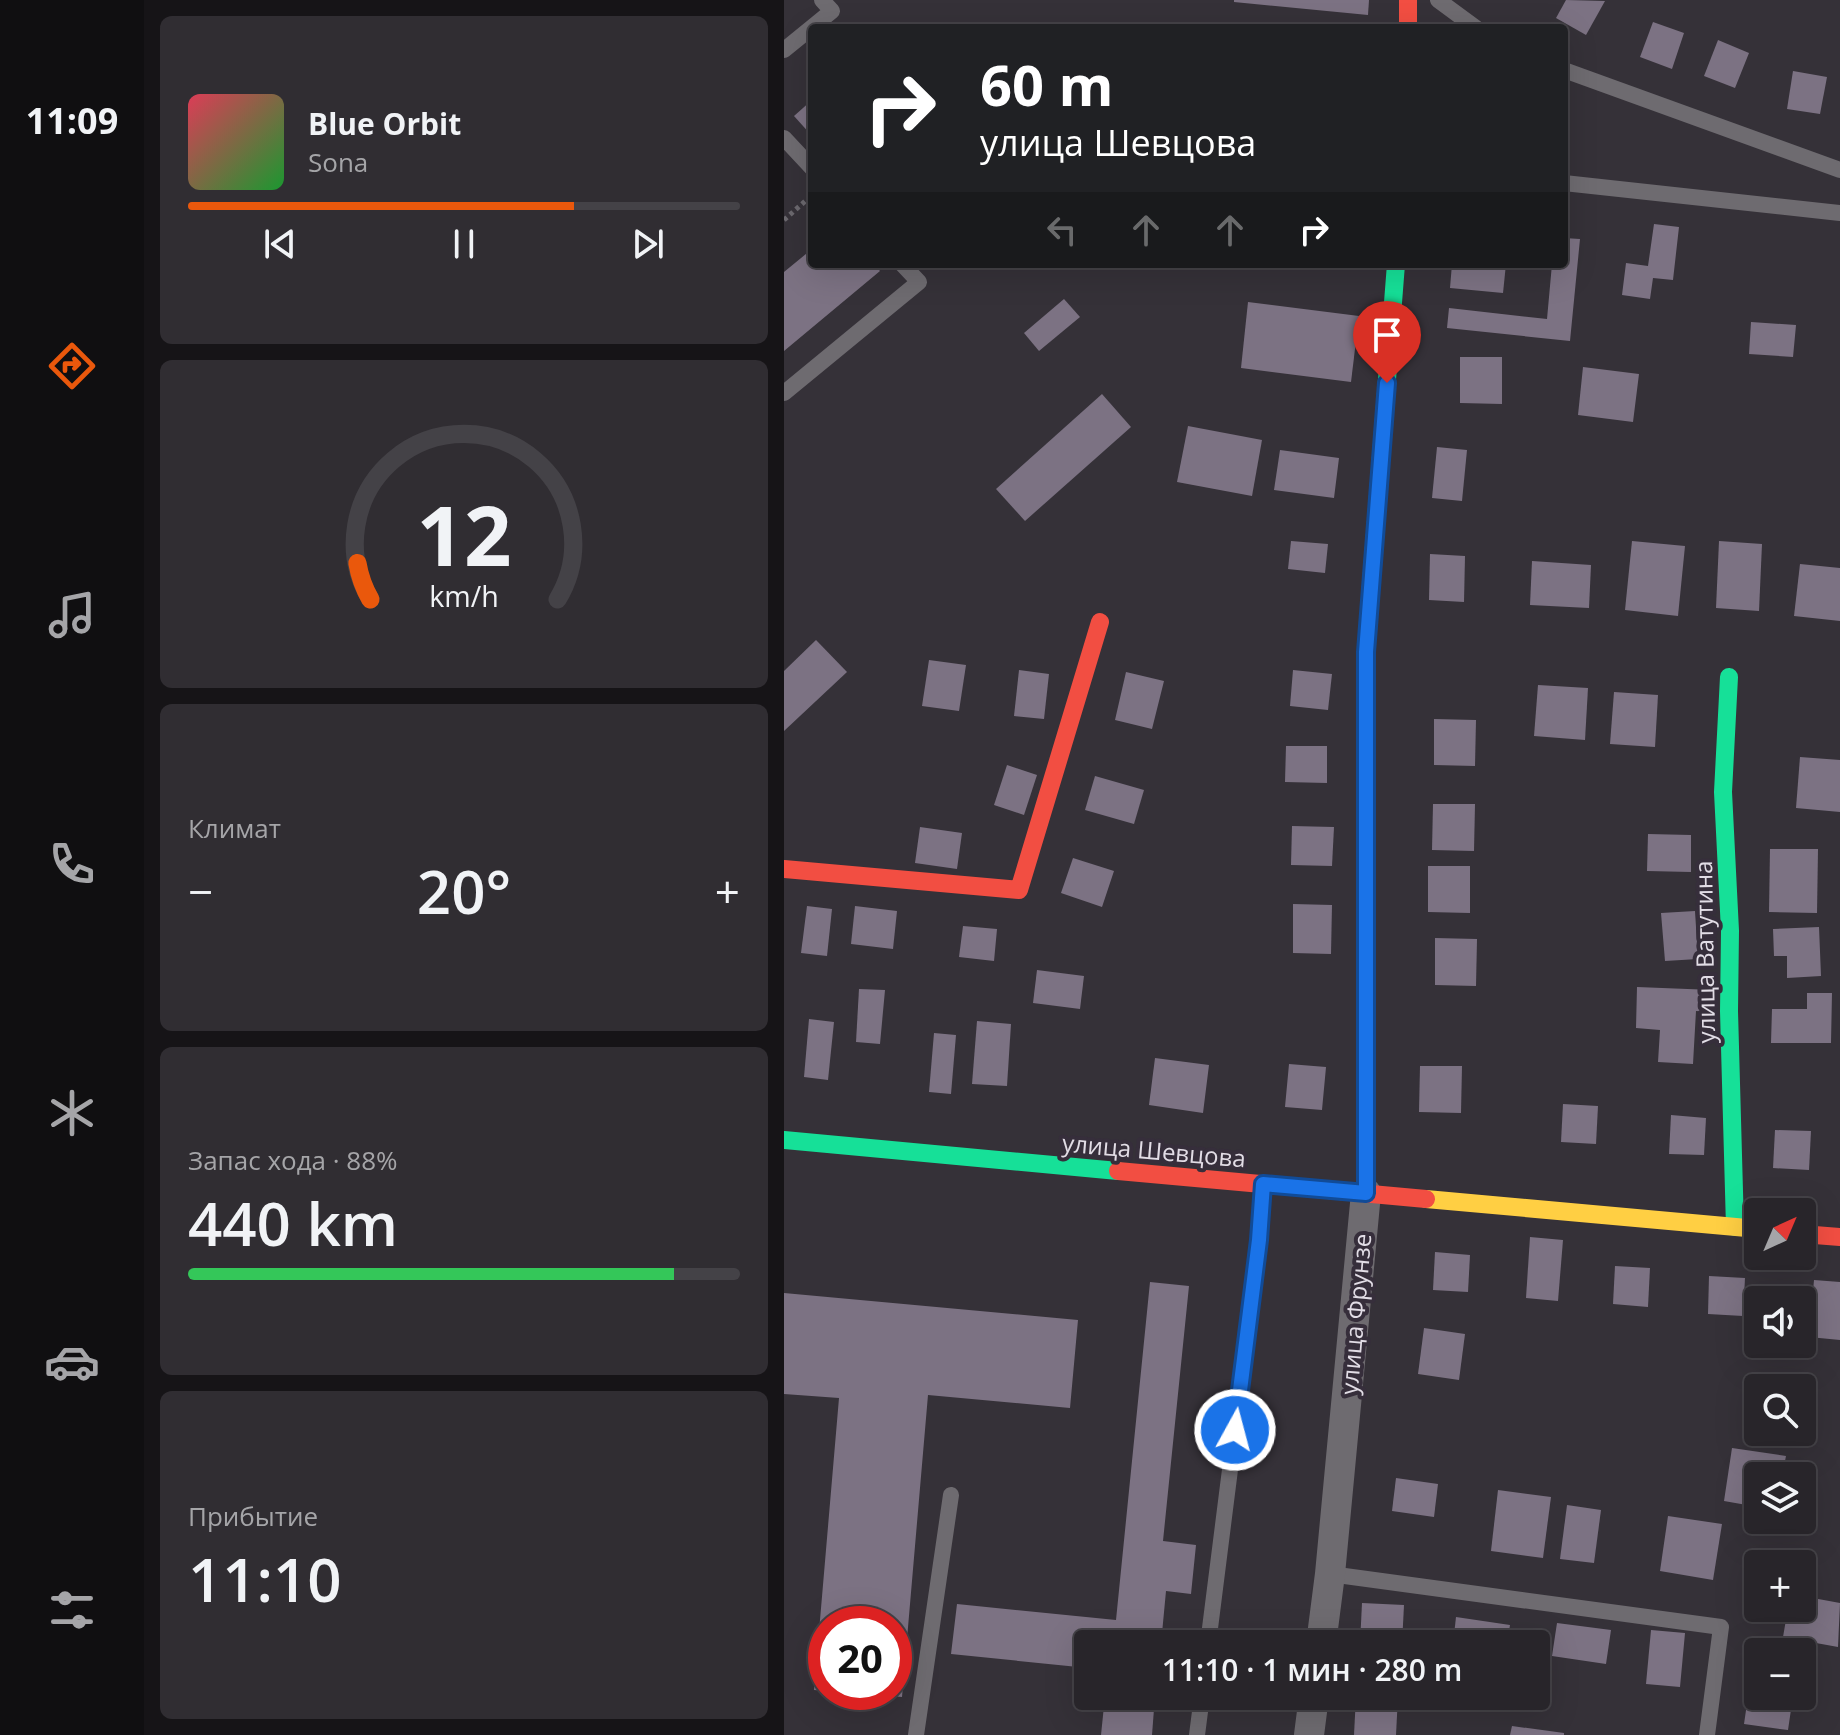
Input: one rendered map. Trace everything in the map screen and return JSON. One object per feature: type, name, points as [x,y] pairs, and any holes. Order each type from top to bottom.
[{"type":"street","points":[[1408,0],[1408,24]]},
{"type":"street","name":"улица Фрунзе","points":[[1323,1630],[1366,1193],[1366,652],[1396,268]]},
{"type":"street","points":[[784,869],[1019,890],[1100,622]]},
{"type":"street","name":"улица Ватутина","points":[[1729,677],[1723,792],[1730,931],[1735,1227]]},
{"type":"street","name":"улица Шевцова","points":[[784,1140],[1744,1228]]},
{"type":"street","points":[[1816,1235],[1840,1237]]},
{"type":"street","points":[[1309,1735],[1312,1710]]},
{"type":"lane","points":[[816,24],[832,11],[822,0]]},
{"type":"lane","points":[[1438,0],[1471,24]]},
{"type":"lane","points":[[784,50],[808,30]]},
{"type":"lane","points":[[1568,71],[1840,170]]},
{"type":"lane","points":[[784,138],[808,164]]},
{"type":"lane","points":[[1568,183],[1840,213]]},
{"type":"lane","points":[[784,393],[919,282],[906,268]]},
{"type":"lane","points":[[1210,1630],[1259,1240],[1263,1184]]},
{"type":"lane","points":[[916,1735],[951,1495]]},
{"type":"lane","points":[[1330,1574],[1721,1627],[1707,1735]]},
{"type":"lane","points":[[1197,1735],[1200,1710]]},
{"type":"path","points":[[784,220],[808,199]]},
{"type":"building","points":[[1234,0],[1369,0],[1368,15]]},
{"type":"building","points":[[1566,0],[1605,1],[1586,35],[1556,18]]},
{"type":"building","points":[[1653,22],[1684,33],[1672,69],[1640,57]]},
{"type":"building","points":[[1718,40],[1749,53],[1735,88],[1704,76]]},
{"type":"building","points":[[1793,71],[1827,77],[1820,114],[1787,109]]},
{"type":"building","points":[[808,104],[808,132],[794,116]]},
{"type":"building","points":[[1654,224],[1679,227],[1673,280],[1653,278],[1650,299],[1622,295],[1626,263],[1648,266]]},
{"type":"building","points":[[1568,238],[1580,239],[1570,341],[1447,328],[1449,308],[1547,319],[1552,268],[1568,268]]},
{"type":"building","points":[[808,252],[808,268],[877,268],[880,271],[784,351],[784,272]]},
{"type":"building","points":[[1452,268],[1506,268],[1503,293],[1450,288]]},
{"type":"building","points":[[1064,299],[1080,317],[1039,351],[1024,333]]},
{"type":"building","points":[[1248,302],[1359,316],[1351,382],[1241,368]]},
{"type":"building","points":[[1751,322],[1796,325],[1793,357],[1749,354]]},
{"type":"building","points":[[1460,357],[1502,357],[1502,404],[1460,403]]},
{"type":"building","points":[[1583,367],[1639,374],[1633,422],[1578,415]]},
{"type":"building","points":[[1102,394],[1131,427],[1025,521],[996,489]]},
{"type":"building","points":[[1188,426],[1262,440],[1252,496],[1177,482]]},
{"type":"building","points":[[1437,447],[1467,450],[1462,501],[1432,498]]},
{"type":"building","points":[[1280,450],[1339,458],[1334,498],[1274,490]]},
{"type":"building","points":[[1291,541],[1328,544],[1325,573],[1288,569]]},
{"type":"building","points":[[1632,541],[1685,546],[1678,616],[1625,610]]},
{"type":"building","points":[[1719,541],[1762,544],[1759,611],[1716,608]]},
{"type":"building","points":[[1430,554],[1465,556],[1464,602],[1429,600]]},
{"type":"building","points":[[1532,561],[1591,565],[1589,608],[1530,605]]},
{"type":"building","points":[[1800,564],[1840,568],[1840,621],[1794,616]]},
{"type":"building","points":[[816,640],[847,672],[784,731],[784,671]]},
{"type":"building","points":[[929,660],[966,665],[959,711],[922,706]]},
{"type":"building","points":[[1019,670],[1049,674],[1044,719],[1014,716]]},
{"type":"building","points":[[1293,670],[1332,674],[1328,710],[1290,706]]},
{"type":"building","points":[[1126,672],[1164,681],[1152,729],[1115,720]]},
{"type":"building","points":[[1538,685],[1588,688],[1585,740],[1534,736]]},
{"type":"building","points":[[1614,692],[1658,695],[1655,747],[1610,744]]},
{"type":"building","points":[[1434,719],[1476,720],[1475,766],[1434,765]]},
{"type":"building","points":[[1286,746],[1327,746],[1327,783],[1285,782]]},
{"type":"building","points":[[1800,757],[1840,760],[1840,812],[1796,808]]},
{"type":"building","points":[[1007,765],[1037,775],[1024,815],[994,805]]},
{"type":"building","points":[[1095,776],[1144,790],[1134,824],[1085,810]]},
{"type":"building","points":[[1433,804],[1475,804],[1474,851],[1432,850]]},
{"type":"building","points":[[1292,826],[1334,827],[1332,866],[1291,865]]},
{"type":"building","points":[[920,827],[962,833],[957,869],[915,863]]},
{"type":"building","points":[[1648,834],[1691,835],[1691,872],[1647,871]]},
{"type":"building","points":[[1770,849],[1818,849],[1817,913],[1769,912]]},
{"type":"building","points":[[1073,858],[1114,871],[1102,907],[1061,893]]},
{"type":"building","points":[[1428,866],[1470,866],[1470,913],[1428,912]]},
{"type":"building","points":[[1293,904],[1332,905],[1331,954],[1293,953]]},
{"type":"building","points":[[807,906],[832,909],[827,956],[801,953]]},
{"type":"building","points":[[855,906],[897,911],[893,949],[851,944]]},
{"type":"building","points":[[1695,911],[1698,959],[1665,961],[1661,913]]},
{"type":"building","points":[[963,926],[997,929],[994,961],[959,957]]},
{"type":"building","points":[[1819,927],[1821,976],[1787,978],[1787,956],[1774,956],[1773,929]]},
{"type":"building","points":[[1435,938],[1477,939],[1476,986],[1435,985]]},
{"type":"building","points":[[1037,970],[1084,976],[1080,1009],[1033,1003]]},
{"type":"building","points":[[1637,987],[1713,990],[1712,1012],[1696,1011],[1693,1064],[1658,1062],[1660,1030],[1636,1028]]},
{"type":"building","points":[[859,989],[885,990],[880,1044],[856,1042]]},
{"type":"building","points":[[1807,993],[1832,993],[1831,1043],[1771,1043],[1772,1009],[1807,1009]]},
{"type":"building","points":[[809,1019],[834,1022],[828,1080],[804,1077]]},
{"type":"building","points":[[977,1021],[1011,1024],[1007,1086],[972,1084]]},
{"type":"building","points":[[934,1033],[956,1035],[951,1094],[929,1092]]},
{"type":"building","points":[[1155,1058],[1209,1065],[1203,1113],[1149,1105]]},
{"type":"building","points":[[1289,1064],[1326,1067],[1322,1110],[1285,1107]]},
{"type":"building","points":[[1420,1066],[1462,1066],[1461,1113],[1419,1112]]},
{"type":"building","points":[[1563,1104],[1598,1106],[1596,1144],[1561,1142]]},
{"type":"building","points":[[1671,1115],[1706,1118],[1704,1155],[1669,1154]]},
{"type":"building","points":[[1775,1130],[1811,1131],[1809,1170],[1773,1168]]},
{"type":"building","points":[[1530,1237],[1563,1240],[1558,1301],[1526,1298]]},
{"type":"building","points":[[1435,1252],[1470,1255],[1468,1292],[1433,1290]]},
{"type":"building","points":[[1615,1266],[1650,1268],[1648,1307],[1613,1304]]},
{"type":"building","points":[[1709,1276],[1745,1278],[1743,1316],[1708,1314]]},
{"type":"building","points":[[1814,1280],[1840,1282],[1840,1340],[1816,1338],[1816,1286]]},
{"type":"building","points":[[1150,1282],[1189,1286],[1163,1541],[1196,1545],[1191,1594],[1166,1591],[1162,1630],[1074,1630],[1074,1667],[951,1654],[957,1604],[1116,1620]]},
{"type":"building","points":[[784,1293],[1078,1320],[1070,1408],[928,1395],[910,1606],[821,1606],[839,1398],[784,1394]]},
{"type":"building","points":[[1424,1328],[1465,1334],[1459,1380],[1418,1374]]},
{"type":"building","points":[[1732,1448],[1786,1456],[1785,1462],[1744,1462],[1744,1505],[1724,1501]]},
{"type":"building","points":[[1396,1478],[1438,1484],[1434,1517],[1392,1511]]},
{"type":"building","points":[[1498,1490],[1551,1497],[1543,1558],[1491,1551]]},
{"type":"building","points":[[1567,1505],[1601,1510],[1594,1563],[1560,1559]]},
{"type":"building","points":[[1668,1516],[1722,1524],[1713,1580],[1660,1571]]},
{"type":"building","points":[[1816,1599],[1840,1603],[1838,1647],[1816,1643],[1816,1638],[1783,1637],[1786,1622],[1816,1622]]},
{"type":"building","points":[[1362,1603],[1404,1605],[1403,1630],[1361,1630]]},
{"type":"building","points":[[1456,1617],[1510,1625],[1509,1630],[1455,1630]]},
{"type":"building","points":[[1557,1623],[1611,1630],[1606,1664],[1552,1656]]},
{"type":"building","points":[[1651,1630],[1685,1633],[1680,1687],[1646,1684]]},
{"type":"building","points":[[1104,1710],[1154,1710],[1152,1735],[1101,1735]]},
{"type":"building","points":[[1355,1710],[1397,1710],[1396,1735],[1354,1735]]},
{"type":"building","points":[[1746,1710],[1791,1710],[1788,1730],[1744,1724]]},
{"type":"building","points":[[1512,1726],[1564,1733],[1564,1735],[1510,1735]]},
{"type":"traffic: fast","points":[[1372,572],[1396,268]]},
{"type":"traffic: fast","points":[[1729,677],[1723,792],[1730,931],[1735,1227]]},
{"type":"traffic: fast","points":[[784,1140],[1118,1171]]},
{"type":"traffic: slow","points":[[1366,1193],[1366,652],[1372,572]]},
{"type":"traffic: slow","points":[[1426,1199],[1744,1228]]},
{"type":"traffic: jam","points":[[1408,0],[1408,24]]},
{"type":"traffic: jam","points":[[784,869],[1019,890],[1100,622]]},
{"type":"traffic: jam","points":[[1118,1171],[1426,1199]]},
{"type":"traffic: jam","points":[[1816,1235],[1840,1237]]},
{"type":"route","points":[[1235,1430],[1263,1184],[1366,1193],[1366,652],[1387,383]]}]
